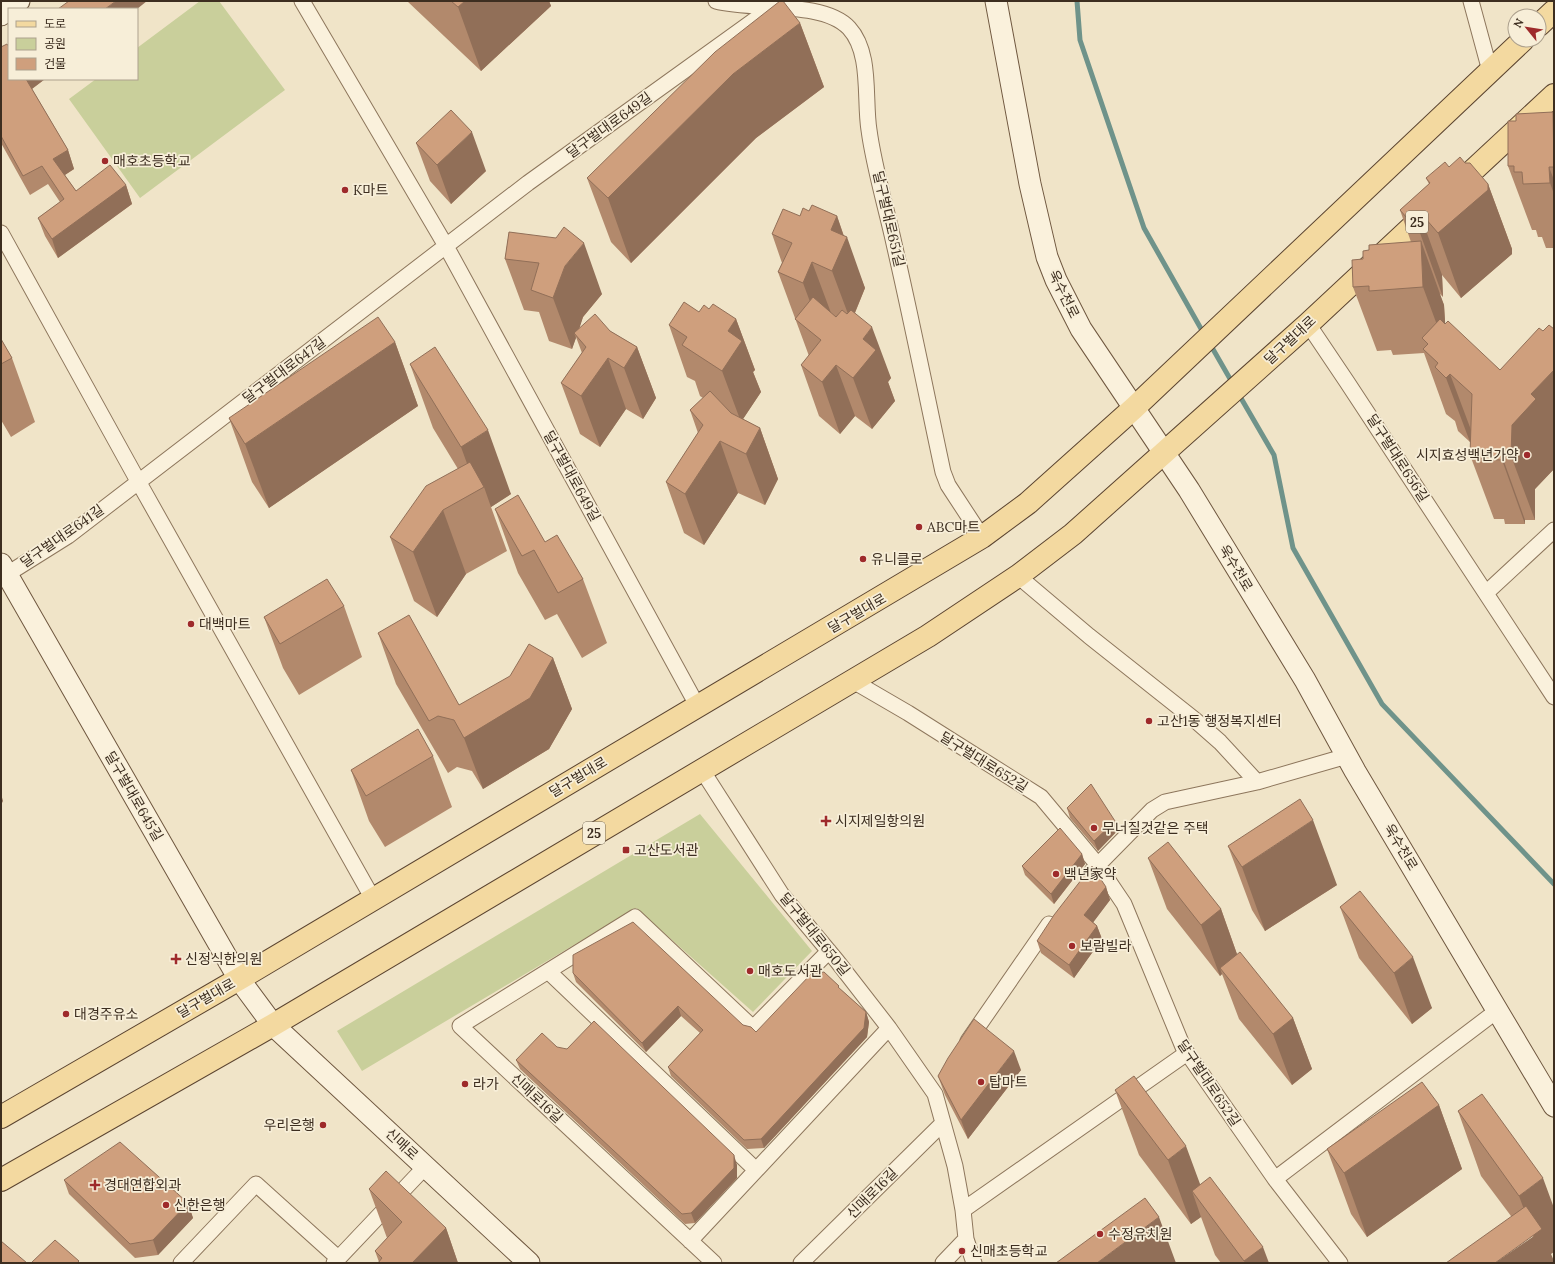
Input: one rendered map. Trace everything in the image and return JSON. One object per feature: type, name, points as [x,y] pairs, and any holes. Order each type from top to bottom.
[{"type":"main road","points":[[10,8],[19,1]]},
{"type":"main road","name":"욱수천로","points":[[996,1],[1030,184],[1047,257],[1056,280],[1081,328],[1189,490],[1297,667],[1347,756],[1554,1106]]},
{"type":"main road","points":[[1490,71],[1514,48]]},
{"type":"main road","name":"달구벌대로","points":[[1,1117],[239,979],[982,538],[1028,503],[1134,408],[1246,305],[1490,71]]},
{"type":"main road","name":"달구벌대로","points":[[1,1180],[274,1025],[928,636],[1018,576],[1073,534],[1308,324],[1554,95]]},
{"type":"main road","name":"달구벌대로645길","points":[[3,572],[239,979],[274,1025]]},
{"type":"main road","name":"신매로","points":[[274,1025],[529,1263]]},
{"type":"street","name":"달구벌대로649길","points":[[302,1],[446,246],[698,707]]},
{"type":"street","name":"달구벌대로651길","points":[[716,1],[724,4],[778,4],[819,12],[834,17],[849,28],[859,42],[864,59],[869,130],[943,472],[948,485],[982,538]]},
{"type":"street","points":[[1471,1],[1490,71]]},
{"type":"street","name":"달구벌대로649길","points":[[446,246],[528,183],[778,4]]},
{"type":"street","points":[[1,233],[138,481],[373,899]]},
{"type":"street","name":"달구벌대로647길","points":[[123,493],[446,246]]},
{"type":"street","name":"달구벌대로656길","points":[[1308,324],[1554,697]]},
{"type":"street","name":"달구벌대로641길","points":[[3,572],[68,536],[123,493]]},
{"type":"street","points":[[1486,593],[1554,530]]},
{"type":"street","points":[[1018,576],[1089,636],[1195,720],[1220,742],[1257,782]]},
{"type":"street","name":"달구벌대로652길","points":[[853,681],[908,713],[1041,797],[1097,864],[1124,904],[1183,1047],[1275,1179],[1340,1263]]},
{"type":"street","points":[[1083,882],[1097,864],[1152,810],[1165,802],[1257,782],[1347,756]]},
{"type":"street","name":"달구벌대로650길","points":[[702,770],[782,896],[829,951],[889,1028],[939,1087],[943,1123],[955,1166],[963,1210],[966,1239],[974,1263]]},
{"type":"street","points":[[958,1054],[1059,912]]},
{"type":"street","name":"신매로16길","points":[[714,1263],[460,1026],[635,917],[753,1028],[829,951]]},
{"type":"street","points":[[548,972],[756,1170]]},
{"type":"street","points":[[1275,1179],[1498,1010]]},
{"type":"street","points":[[690,1241],[889,1028]]},
{"type":"street","points":[[963,1210],[1187,1053]]},
{"type":"street","name":"신매로16길","points":[[801,1263],[943,1123]]},
{"type":"street","points":[[181,1263],[256,1184],[336,1261],[426,1166]]},
{"type":"street","points":[[943,1263],[966,1239]]},
{"type":"green space","points":[[200,1],[219,1],[285,90],[140,198],[69,99],[95,80],[138,80],[138,47]]},
{"type":"green space","points":[[700,814],[812,951],[753,1012],[636,908],[362,1071],[337,1031]]},
{"type":"building","points":[[69,1],[116,1],[106,8],[59,8]]},
{"type":"building","points":[[451,1],[465,1],[458,7]]},
{"type":"building","points":[[780,1],[783,1],[800,23],[733,74],[608,198],[587,178],[715,52]]},
{"type":"building","points":[[7,44],[8,46],[8,80],[27,80],[68,150],[53,159],[76,191],[110,165],[126,185],[52,239],[38,218],[64,199],[42,166],[23,176],[1,136],[1,47]]},
{"type":"building","points":[[451,110],[472,132],[437,165],[416,143]]},
{"type":"building","points":[[1553,112],[1554,167],[1549,167],[1550,183],[1523,184],[1522,172],[1514,172],[1514,166],[1508,166],[1508,121],[1516,121],[1516,114]]},
{"type":"building","points":[[1460,157],[1465,163],[1470,163],[1488,184],[1488,190],[1438,233],[1419,211],[1420,233],[1400,210],[1430,183],[1426,178],[1445,162],[1449,167]]},
{"type":"building","points":[[812,205],[837,216],[831,230],[847,237],[832,271],[812,262],[803,283],[778,272],[792,243],[772,234],[783,209],[800,216],[803,208],[809,211]]},
{"type":"building","points":[[564,227],[584,243],[565,266],[553,298],[531,290],[539,263],[505,259],[509,232],[556,238]]},
{"type":"building","points":[[1421,241],[1423,287],[1369,291],[1369,286],[1353,287],[1352,260],[1363,259],[1363,251],[1369,250],[1369,245]]},
{"type":"building","points":[[813,297],[836,317],[842,310],[847,314],[851,310],[872,327],[863,339],[876,350],[853,378],[836,365],[822,382],[801,365],[821,340],[795,319]]},
{"type":"building","points":[[684,302],[699,312],[704,305],[709,309],[713,304],[736,319],[728,331],[742,341],[722,371],[682,345],[687,337],[669,325]]},
{"type":"building","points":[[595,314],[610,331],[637,347],[624,368],[608,358],[581,396],[561,383],[586,347],[574,333]]},
{"type":"building","points":[[378,317],[395,342],[245,444],[229,418]]},
{"type":"building","points":[[1440,319],[1445,324],[1448,321],[1500,370],[1539,328],[1543,331],[1549,325],[1554,329],[1554,370],[1531,394],[1536,399],[1512,425],[1511,456],[1502,456],[1502,460],[1482,459],[1482,455],[1470,455],[1472,394],[1450,374],[1446,378],[1435,367],[1438,363],[1423,349],[1428,344],[1422,338]]},
{"type":"building","points":[[1,339],[12,358],[1,364]]},
{"type":"building","points":[[435,347],[488,430],[461,447],[410,364]]},
{"type":"building","points":[[710,391],[731,413],[760,428],[746,454],[720,441],[685,494],[666,482],[703,425],[690,410]]},
{"type":"building","points":[[470,462],[484,487],[443,510],[413,552],[390,537],[426,486]]},
{"type":"building","points":[[518,495],[545,542],[557,535],[583,579],[558,593],[534,550],[522,556],[495,509]]},
{"type":"building","points":[[327,579],[344,606],[280,644],[264,617]]},
{"type":"building","points":[[409,615],[459,705],[510,676],[529,644],[553,658],[530,698],[464,738],[454,720],[438,716],[429,721],[378,633]]},
{"type":"building","points":[[418,729],[433,756],[366,796],[351,770]]},
{"type":"building","points":[[1091,784],[1115,821],[1094,841],[1067,808]]},
{"type":"building","points":[[1300,799],[1313,820],[1242,867],[1228,846]]},
{"type":"building","name":"백년家약","points":[[1060,828],[1082,854],[1051,894],[1022,866]]},
{"type":"building","points":[[1168,842],[1221,909],[1201,925],[1148,858]]},
{"type":"building","points":[[1092,866],[1106,887],[1084,915],[1097,926],[1069,965],[1037,941],[1054,915]]},
{"type":"building","points":[[1360,891],[1413,957],[1394,973],[1340,907]]},
{"type":"building","points":[[633,922],[743,1025],[751,1027],[756,1032],[811,974],[824,972],[839,986],[838,987],[866,1012],[864,1028],[761,1139],[744,1140],[668,1067],[703,1030],[678,1006],[642,1043],[573,973],[573,955]]},
{"type":"building","points":[[1240,952],[1293,1018],[1273,1034],[1220,968]]},
{"type":"building","name":"탑마트","points":[[974,1019],[1014,1051],[961,1120],[938,1076]]},
{"type":"building","points":[[594,1021],[734,1155],[734,1168],[691,1213],[682,1214],[516,1060],[542,1033],[557,1047],[567,1049]]},
{"type":"building","points":[[1134,1076],[1186,1146],[1168,1160],[1115,1090]]},
{"type":"building","points":[[1422,1082],[1439,1105],[1344,1173],[1327,1149]]},
{"type":"building","points":[[1482,1094],[1543,1178],[1519,1196],[1458,1111]]},
{"type":"building","points":[[120,1142],[188,1203],[153,1240],[130,1244],[64,1180]]},
{"type":"building","points":[[386,1171],[446,1228],[412,1263],[378,1263],[382,1258],[375,1251],[402,1222],[369,1189]]},
{"type":"building","points":[[1210,1177],[1263,1247],[1244,1261],[1192,1191]]},
{"type":"building","points":[[1145,1198],[1159,1217],[1097,1263],[1056,1263]]},
{"type":"building","points":[[1526,1206],[1542,1229],[1495,1263],[1446,1263]]},
{"type":"building","points":[[55,1240],[79,1261],[77,1263],[31,1263]]},
{"type":"building","points":[[1,1241],[27,1263],[1,1263]]},
{"type":"waterway","points":[[1077,1],[1080,40],[1144,228],[1204,334]]},
{"type":"waterway","points":[[1210,344],[1233,384]]},
{"type":"waterway","points":[[1238,393],[1274,455],[1293,548],[1382,704],[1554,884]]},
{"type":"place","name":"매호초등학교","points":[[105,161]]},
{"type":"place","name":"K마트","points":[[345,190]]},
{"type":"place","name":"시지효성백년가약","points":[[1527,455]]},
{"type":"place","name":"ABC마트","points":[[919,527]]},
{"type":"place","name":"유니클로","points":[[863,559]]},
{"type":"place","name":"대백마트","points":[[191,624]]},
{"type":"place","name":"고산1동 행정복지센터","points":[[1149,721]]},
{"type":"place","name":"시지제일항의원","points":[[826,821]]},
{"type":"place","name":"무너질것같은 주택","points":[[1094,828]]},
{"type":"place","name":"고산도서관","points":[[626,850]]},
{"type":"place","name":"백년家약","points":[[1056,874]]},
{"type":"place","name":"보람빌라","points":[[1072,946]]},
{"type":"place","name":"신정식한의원","points":[[176,959]]},
{"type":"place","name":"매호도서관","points":[[750,971]]},
{"type":"place","name":"대경주유소","points":[[66,1014]]},
{"type":"place","name":"탑마트","points":[[981,1082]]},
{"type":"place","name":"라가","points":[[465,1084]]},
{"type":"place","name":"우리은행","points":[[323,1125]]},
{"type":"place","name":"경대연합외과","points":[[95,1185]]},
{"type":"place","name":"신한은행","points":[[166,1205]]},
{"type":"place","name":"수정유치원","points":[[1100,1234]]},
{"type":"place","name":"신매초등학교","points":[[962,1251]]}]
